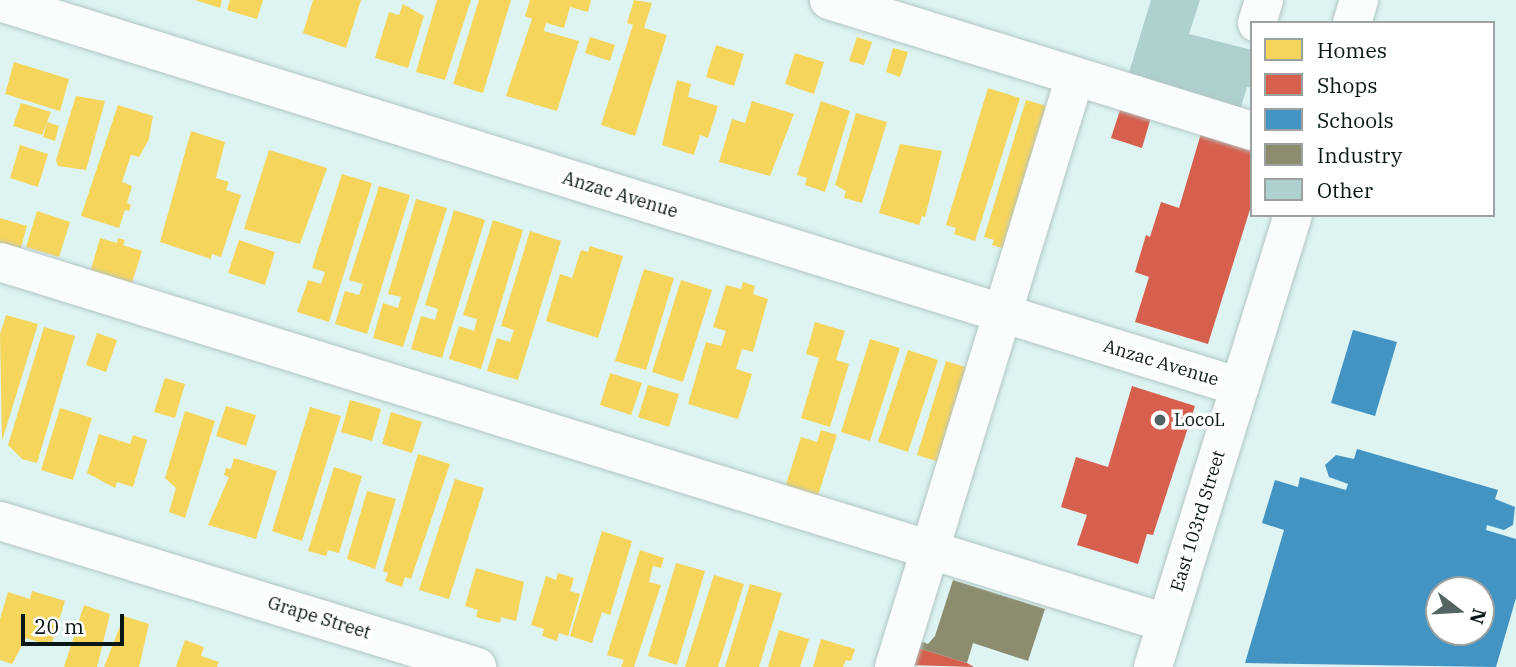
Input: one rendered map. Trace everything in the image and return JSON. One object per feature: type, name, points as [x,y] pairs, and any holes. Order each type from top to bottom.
[{"type":"street","points":[[829,0],[1250,130]]},
{"type":"street","points":[[1258,21],[1264,0]]},
{"type":"street","points":[[1353,21],[1359,0]]},
{"type":"street","name":"Anzac Avenue","points":[[0,2],[1240,387]]},
{"type":"street","points":[[894,667],[1075,77]]},
{"type":"street","name":"East 103rd Street","points":[[1153,667],[1292,217]]},
{"type":"street","points":[[0,262],[1167,623]]},
{"type":"street","name":"Grape Street","points":[[0,521],[477,667]]},
{"type":"building: Homes","points":[[195,0],[222,0],[220,8]]},
{"type":"building: Homes","points":[[230,0],[263,0],[257,19],[227,10]]},
{"type":"building: Homes","points":[[313,0],[361,0],[346,48],[303,33]]},
{"type":"building: Homes","points":[[437,0],[471,0],[445,80],[416,72]]},
{"type":"building: Homes","points":[[479,0],[511,0],[483,93],[453,84]]},
{"type":"building: Homes","points":[[530,0],[591,0],[588,12],[570,7],[564,28],[546,23],[544,31],[579,41],[557,111],[506,96],[532,19],[525,16]]},
{"type":"building: Homes","points":[[634,0],[652,3],[644,28],[667,35],[635,136],[601,125],[633,25],[627,23]]},
{"type":"building: Homes","points":[[403,4],[424,16],[408,68],[375,58],[389,12],[399,15]]},
{"type":"building: Homes","points":[[590,37],[615,45],[610,61],[585,53]]},
{"type":"building: Homes","points":[[857,37],[872,42],[864,65],[849,61]]},
{"type":"building: Homes","points":[[716,45],[744,54],[734,86],[706,77]]},
{"type":"building: Homes","points":[[893,48],[908,52],[900,77],[886,72]]},
{"type":"building: Homes","points":[[795,53],[824,62],[814,94],[785,84]]},
{"type":"building: Homes","points":[[14,62],[69,79],[60,111],[5,94]]},
{"type":"building: Homes","points":[[677,80],[691,84],[688,97],[718,106],[708,138],[700,135],[694,155],[662,145]]},
{"type":"building: Homes","points":[[988,88],[1020,98],[975,241],[954,234],[956,228],[946,225]]},
{"type":"building: Homes","points":[[76,96],[105,101],[86,170],[58,166],[56,160]]},
{"type":"building: Homes","points":[[1026,100],[1057,109],[1013,251],[992,245],[994,240],[984,237]]},
{"type":"building: Homes","points":[[752,101],[794,114],[770,176],[719,162],[732,119],[745,123]]},
{"type":"building: Homes","points":[[821,101],[850,111],[825,192],[805,185],[807,178],[797,175]]},
{"type":"building: Homes","points":[[21,103],[51,112],[42,135],[13,126]]},
{"type":"building: Homes","points":[[118,105],[153,116],[149,139],[139,157],[131,155],[122,182],[132,186],[127,203],[131,205],[129,211],[125,210],[119,228],[81,216]]},
{"type":"building: Homes","points":[[856,113],[887,122],[862,203],[844,198],[846,191],[835,185]]},
{"type":"building: Homes","points":[[47,122],[59,126],[55,141],[43,137]]},
{"type":"building: Homes","points":[[191,131],[225,142],[216,178],[229,182],[226,190],[241,195],[221,257],[212,254],[211,259],[160,242]]},
{"type":"building: Homes","points":[[900,144],[942,151],[925,217],[922,216],[919,225],[879,213]]},
{"type":"building: Homes","points":[[20,145],[48,154],[38,187],[10,178]]},
{"type":"building: Homes","points":[[269,150],[327,168],[300,244],[244,229]]},
{"type":"building: Homes","points":[[342,174],[372,183],[329,322],[297,312],[308,280],[321,284],[325,272],[312,268]]},
{"type":"building: Homes","points":[[379,186],[410,195],[367,334],[335,324],[345,291],[359,295],[363,284],[349,280]]},
{"type":"building: Homes","points":[[416,199],[447,208],[403,347],[373,338],[383,303],[398,308],[401,297],[388,294]]},
{"type":"building: Homes","points":[[454,210],[485,220],[442,358],[411,349],[421,316],[435,320],[438,309],[425,305]]},
{"type":"building: Homes","points":[[37,211],[70,222],[59,257],[26,247]]},
{"type":"building: Homes","points":[[0,218],[27,226],[18,258],[0,252]]},
{"type":"building: Homes","points":[[493,220],[523,230],[481,369],[449,359],[459,326],[474,331],[477,319],[463,315]]},
{"type":"building: Homes","points":[[530,231],[561,241],[518,380],[487,371],[497,338],[510,342],[514,330],[501,326]]},
{"type":"building: Homes","points":[[100,238],[117,243],[118,238],[125,240],[123,245],[142,251],[131,286],[90,273]]},
{"type":"building: Homes","points":[[239,240],[275,252],[265,285],[228,273]]},
{"type":"building: Homes","points":[[590,246],[623,256],[598,338],[546,321],[560,274],[572,278],[581,250],[588,252]]},
{"type":"building: Homes","points":[[644,269],[674,278],[646,370],[615,361]]},
{"type":"building: Homes","points":[[681,280],[712,290],[683,382],[652,372]]},
{"type":"building: Homes","points":[[743,282],[755,286],[753,294],[768,299],[753,352],[742,349],[736,369],[752,374],[738,419],[688,404],[706,342],[721,346],[726,331],[713,327],[726,285],[741,289]]},
{"type":"building: Homes","points":[[6,315],[38,324],[2,441],[0,334]]},
{"type":"building: Homes","points":[[815,322],[845,331],[836,360],[849,364],[830,427],[801,418],[819,358],[806,354]]},
{"type":"building: Homes","points":[[44,327],[75,336],[37,463],[22,459],[8,445]]},
{"type":"building: Homes","points":[[97,333],[117,340],[106,372],[86,365]]},
{"type":"building: Homes","points":[[870,339],[900,348],[870,441],[841,432]]},
{"type":"building: Homes","points":[[908,350],[938,360],[908,452],[878,442]]},
{"type":"building: Homes","points":[[946,361],[975,370],[946,464],[917,455]]},
{"type":"building: Homes","points":[[610,373],[642,383],[631,415],[600,405]]},
{"type":"building: Homes","points":[[165,378],[185,384],[175,418],[154,412]]},
{"type":"building: Homes","points":[[648,385],[679,394],[669,427],[638,417]]},
{"type":"building: Homes","points":[[350,400],[381,409],[372,441],[341,432]]},
{"type":"building: Homes","points":[[226,406],[256,415],[246,446],[216,436]]},
{"type":"building: Homes","points":[[310,407],[341,416],[302,541],[272,531]]},
{"type":"building: Homes","points":[[60,408],[92,418],[73,480],[41,470]]},
{"type":"building: Homes","points":[[185,411],[215,421],[185,518],[169,512],[176,488],[165,478]]},
{"type":"building: Homes","points":[[391,412],[422,422],[412,453],[382,444]]},
{"type":"building: Homes","points":[[821,430],[837,435],[816,502],[784,491],[801,437],[817,442]]},
{"type":"building: Homes","points":[[99,434],[130,444],[133,435],[147,440],[133,487],[117,482],[115,488],[87,473]]},
{"type":"building: Homes","points":[[418,454],[450,464],[411,579],[405,577],[402,587],[385,581],[388,573],[383,571]]},
{"type":"building: Homes","points":[[234,458],[277,471],[256,539],[208,525],[229,477],[224,475],[226,468],[231,469]]},
{"type":"building: Homes","points":[[334,467],[362,476],[339,553],[328,550],[326,556],[308,551]]},
{"type":"building: Homes","points":[[455,479],[484,488],[449,599],[419,590]]},
{"type":"building: Homes","points":[[367,491],[396,499],[375,569],[347,559]]},
{"type":"building: Homes","points":[[602,531],[632,541],[610,615],[602,612],[592,643],[570,636]]},
{"type":"building: Homes","points":[[640,550],[664,558],[661,568],[653,566],[649,582],[661,585],[634,667],[621,667],[624,660],[607,655]]},
{"type":"building: Homes","points":[[676,563],[705,571],[677,665],[648,656]]},
{"type":"building: Homes","points":[[476,568],[524,582],[516,621],[501,617],[500,623],[476,617],[478,610],[465,606]]},
{"type":"building: Homes","points":[[558,573],[574,578],[570,591],[580,594],[568,636],[559,633],[557,641],[542,636],[544,629],[531,625],[546,576],[556,580]]},
{"type":"building: Homes","points":[[714,575],[744,584],[718,667],[685,667]]},
{"type":"building: Homes","points":[[750,584],[782,593],[759,667],[725,667]]},
{"type":"building: Homes","points":[[32,591],[65,601],[51,646],[26,638],[12,664],[0,660],[0,619],[8,592],[30,599]]},
{"type":"building: Homes","points":[[84,605],[110,614],[97,667],[64,667]]},
{"type":"building: Homes","points":[[124,616],[149,624],[139,667],[104,667]]},
{"type":"building: Homes","points":[[779,630],[809,639],[800,667],[768,667]]},
{"type":"building: Homes","points":[[821,639],[855,649],[851,661],[846,660],[843,667],[813,667]]},
{"type":"building: Homes","points":[[185,640],[204,647],[201,656],[219,662],[217,667],[176,667]]},
{"type":"building: Shops","points":[[1122,104],[1152,114],[1142,148],[1111,138]]},
{"type":"building: Shops","points":[[1202,130],[1250,144],[1250,209],[1208,344],[1135,322],[1149,277],[1135,272],[1146,235],[1150,237],[1161,202],[1179,208]]},
{"type":"building: Shops","points":[[1132,386],[1195,406],[1153,535],[1147,534],[1138,564],[1077,545],[1087,515],[1061,507],[1076,457],[1108,467]]},
{"type":"building: Shops","points":[[915,647],[967,663],[974,667],[910,665]]},
{"type":"building: Schools","points":[[1353,330],[1397,342],[1375,416],[1331,403]]},
{"type":"building: Schools","points":[[1357,449],[1498,490],[1495,499],[1515,507],[1513,525],[1504,530],[1487,525],[1486,530],[1516,539],[1516,598],[1496,667],[1245,663],[1284,530],[1262,523],[1275,480],[1298,487],[1300,477],[1346,490],[1348,484],[1329,477],[1325,465],[1336,455],[1354,459]]},
{"type":"building: Industry","points":[[953,580],[1045,609],[1028,661],[973,643],[967,663],[915,647],[918,640],[928,644],[935,636]]},
{"type":"building: Other","points":[[1151,0],[1200,0],[1189,34],[1250,49],[1250,88],[1247,87],[1239,114],[1127,79]]},
{"type":"place","name":"LocoL","points":[[1160,420]]}]
